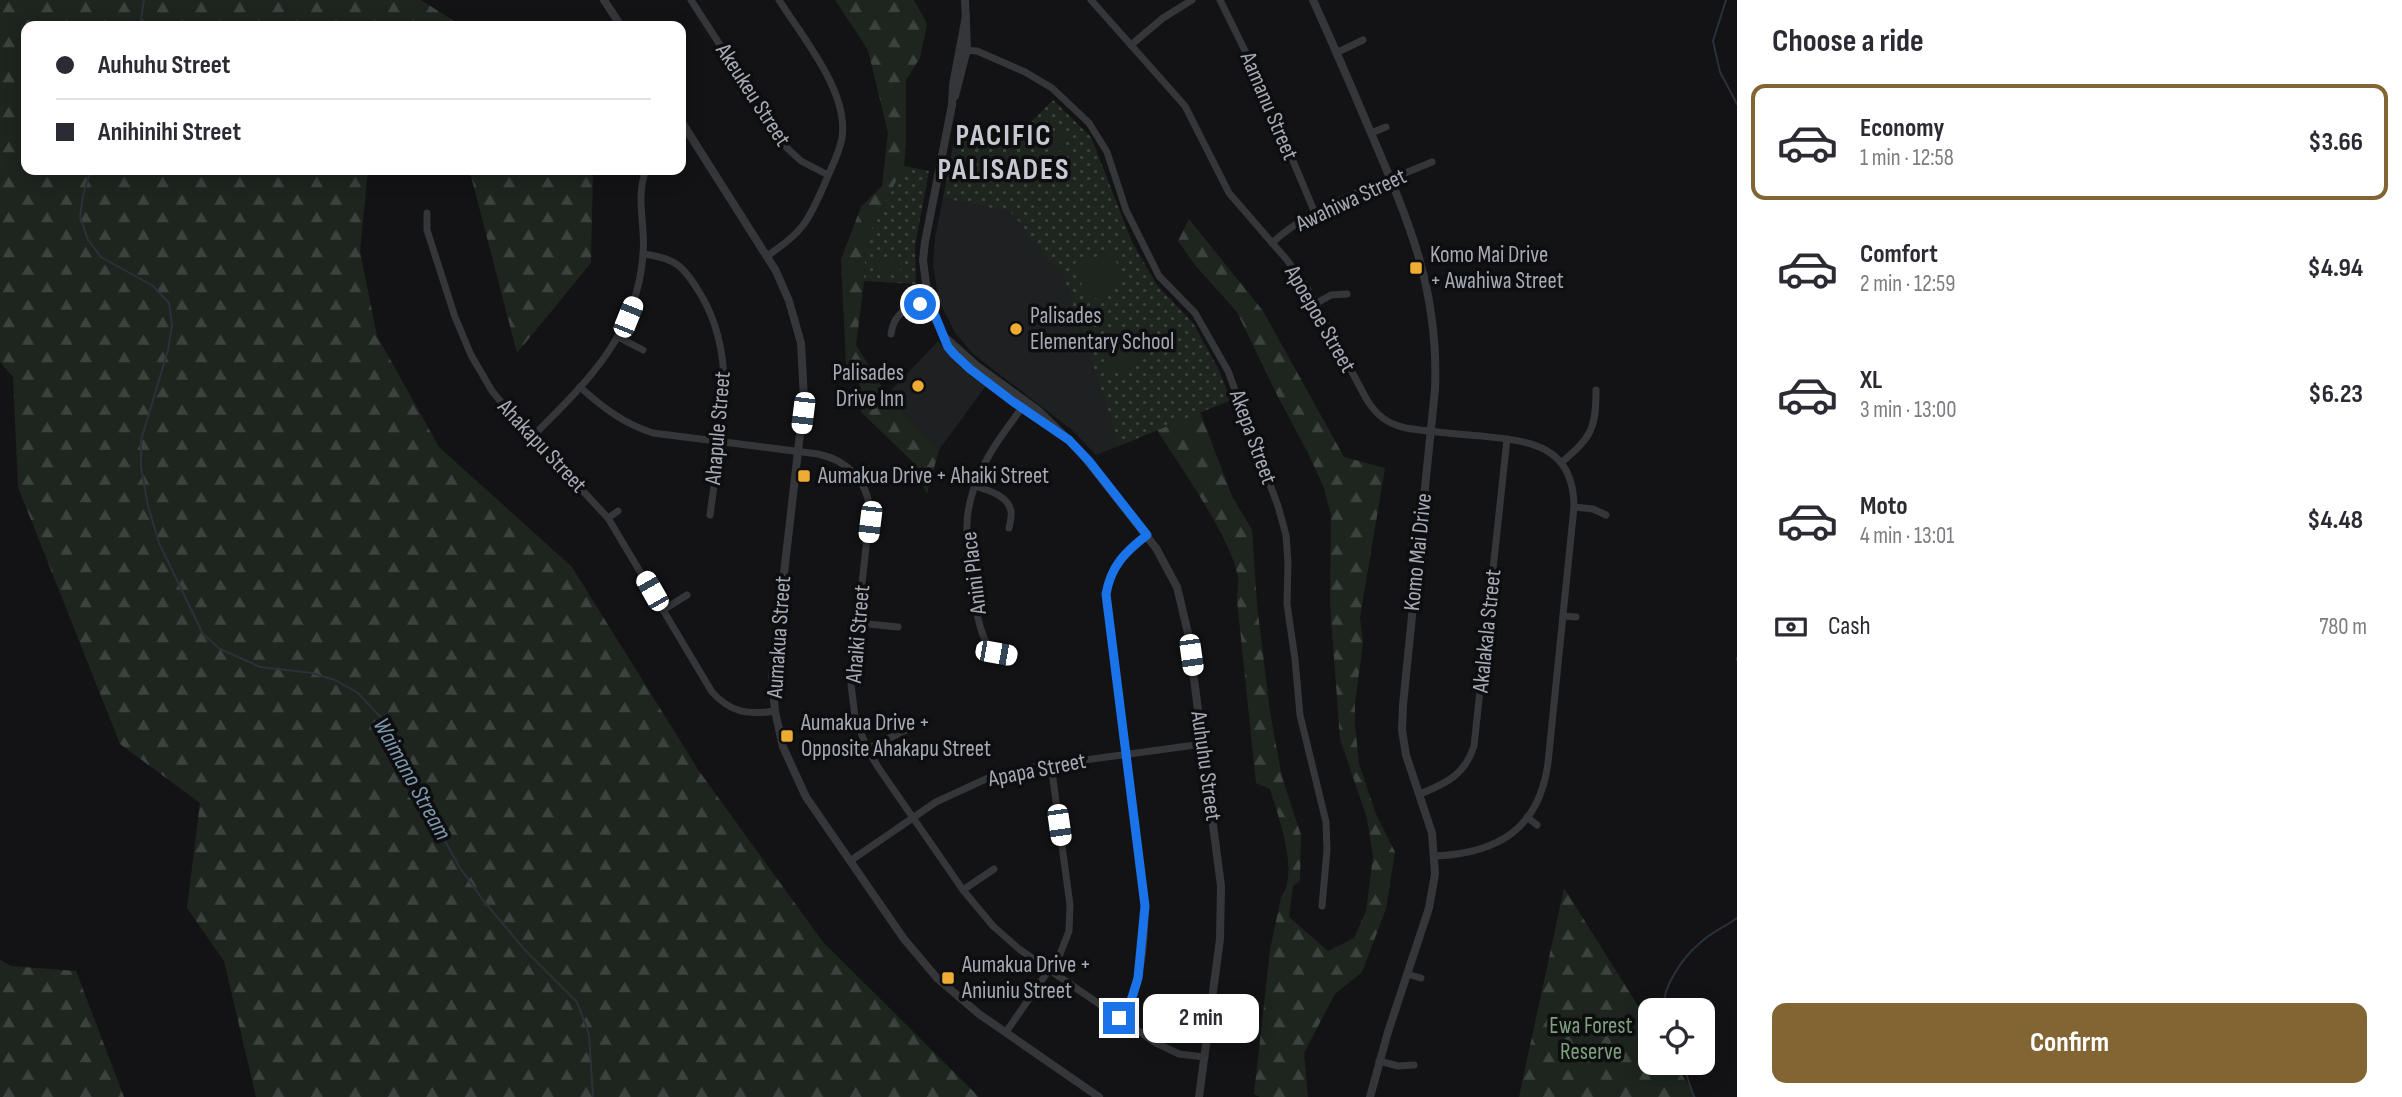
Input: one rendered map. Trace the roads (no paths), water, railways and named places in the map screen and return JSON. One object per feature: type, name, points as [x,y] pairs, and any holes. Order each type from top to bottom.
[{"type":"street","points":[[604,0],[618,21]]},
{"type":"street","name":"Akeukeu Street","points":[[691,0],[786,147],[801,161],[828,175]]},
{"type":"street","points":[[767,256],[802,230],[837,155],[842,136],[840,105],[830,81],[779,0]]},
{"type":"street","name":"Auhuhu Street","points":[[965,0],[960,86],[952,105],[924,250],[929,301],[947,339],[1024,405],[1054,424],[1089,461],[1147,535],[1172,575],[1183,606],[1220,870],[1222,903],[1220,939],[1199,1097]]},
{"type":"street","name":"Apoepoe Street","points":[[1091,0],[1185,106],[1229,192],[1297,273],[1378,416],[1399,427],[1535,444],[1548,450],[1562,463]]},
{"type":"street","points":[[1131,45],[1163,18],[1192,0]]},
{"type":"street","name":"Aamanu Street","points":[[1220,0],[1255,72],[1315,213]]},
{"type":"street","name":"Komo Mai Drive","points":[[1313,0],[1415,239],[1429,292],[1436,367],[1403,705],[1404,745],[1432,833],[1436,856],[1432,899],[1379,1061],[1370,1097]]},
{"type":"street","points":[[1336,53],[1363,40]]},
{"type":"street","name":"Akepa Street","points":[[964,52],[991,56],[1043,82],[1090,123],[1107,152],[1126,210],[1159,276],[1199,319],[1223,359],[1233,382],[1286,535],[1287,604],[1300,715],[1326,822],[1327,850],[1322,906]]},
{"type":"street","points":[[1371,133],[1386,127]]},
{"type":"street","name":"Aumakua Street","points":[[686,136],[767,256],[789,301],[801,343],[804,389],[773,656],[772,689],[783,747],[799,786],[904,939],[930,971],[965,1003],[1100,1097]]},
{"type":"street","name":"Awahiwa Street","points":[[1272,243],[1296,223],[1315,213],[1432,162]]},
{"type":"street","points":[[530,439],[601,364],[618,337],[633,304],[643,254],[640,198],[645,175]]},
{"type":"street","name":"Ahakapu Street","points":[[427,213],[427,230],[463,336],[492,391],[530,439],[608,518],[712,692],[728,707],[746,714],[775,711]]},
{"type":"street","name":"Ahapule Street","points":[[643,254],[665,257],[682,267],[708,307],[721,344],[725,375],[710,515]]},
{"type":"street","points":[[1315,304],[1331,295],[1347,294]]},
{"type":"street","points":[[891,334],[894,319],[898,314],[929,301]]},
{"type":"street","points":[[618,337],[643,351]]},
{"type":"street","name":"Ahaiki Street","points":[[580,387],[608,411],[642,429],[676,437],[829,456],[858,477],[866,492],[870,522],[852,670],[852,698],[859,730],[867,749],[963,890],[993,926],[1019,949],[1164,1048],[1179,1054],[1205,1057]]},
{"type":"street","points":[[1436,856],[1467,854],[1486,848],[1512,833],[1527,817],[1541,794],[1546,775],[1574,507],[1572,484],[1562,463],[1590,434],[1596,390]]},
{"type":"street","name":"Anini Place","points":[[1013,656],[991,650],[981,629],[967,541],[968,512],[975,486],[989,454],[1024,405]]},
{"type":"street","name":"Akalakala Street","points":[[1420,794],[1442,786],[1457,776],[1469,760],[1474,746],[1507,439]]},
{"type":"street","points":[[975,486],[998,495],[1008,503],[1011,510],[1009,528]]},
{"type":"street","points":[[1574,507],[1593,509],[1606,515]]},
{"type":"street","points":[[608,518],[618,511]]},
{"type":"street","points":[[1119,1018],[1131,1001],[1136,986],[1145,919],[1143,882],[1106,594],[1110,576],[1120,559],[1147,535]]},
{"type":"street","points":[[663,610],[687,595]]},
{"type":"street","points":[[1563,615],[1576,617]]},
{"type":"street","points":[[858,623],[898,627]]},
{"type":"street","points":[[867,749],[910,728]]},
{"type":"street","name":"Apapa Street","points":[[850,861],[936,802],[974,783],[1007,772],[1203,744]]},
{"type":"street","points":[[1006,1032],[1064,946],[1069,931],[1071,914],[1051,764]]},
{"type":"street","points":[[1527,817],[1537,825]]},
{"type":"street","points":[[963,890],[994,869]]},
{"type":"street","points":[[1407,974],[1421,978]]},
{"type":"street","points":[[1379,1061],[1398,1066],[1414,1065]]},
{"type":"waterway","name":"Waimano Stream","points":[[141,21],[144,0]]},
{"type":"waterway","points":[[1726,0],[1713,41],[1720,72],[1737,104]]},
{"type":"waterway","name":"Waimano Stream","points":[[89,175],[80,217],[88,240],[101,257],[153,286],[169,303],[172,325],[168,350],[141,440],[141,467],[148,506],[159,543],[203,634],[220,649],[260,667],[312,673],[335,680],[358,693],[387,724],[416,789],[460,868],[524,949],[577,1002],[589,1034],[593,1097]]},
{"type":"waterway","points":[[1665,998],[1674,974],[1693,949],[1737,918]]},
{"type":"waterway","points":[[1686,1075],[1694,1097]]},
{"type":"place","name":"Komo Mai Drive + Awahiwa Street","points":[[1416,268]]},
{"type":"place","name":"Palisades Elementary School","points":[[1016,329]]},
{"type":"place","name":"Palisades Drive Inn","points":[[918,386]]},
{"type":"place","name":"Aumakua Drive + Ahaiki Street","points":[[804,476]]},
{"type":"place","name":"Aumakua Drive + Opposite Ahakapu Street","points":[[787,736]]},
{"type":"place","name":"Aumakua Drive + Aniuniu Street","points":[[948,978]]},
{"type":"district","name":"PACIFIC PALISADES","points":[[1004,153]]},
{"type":"park label","name":"Ewa Forest Reserve","points":[[1591,1039]]}]
